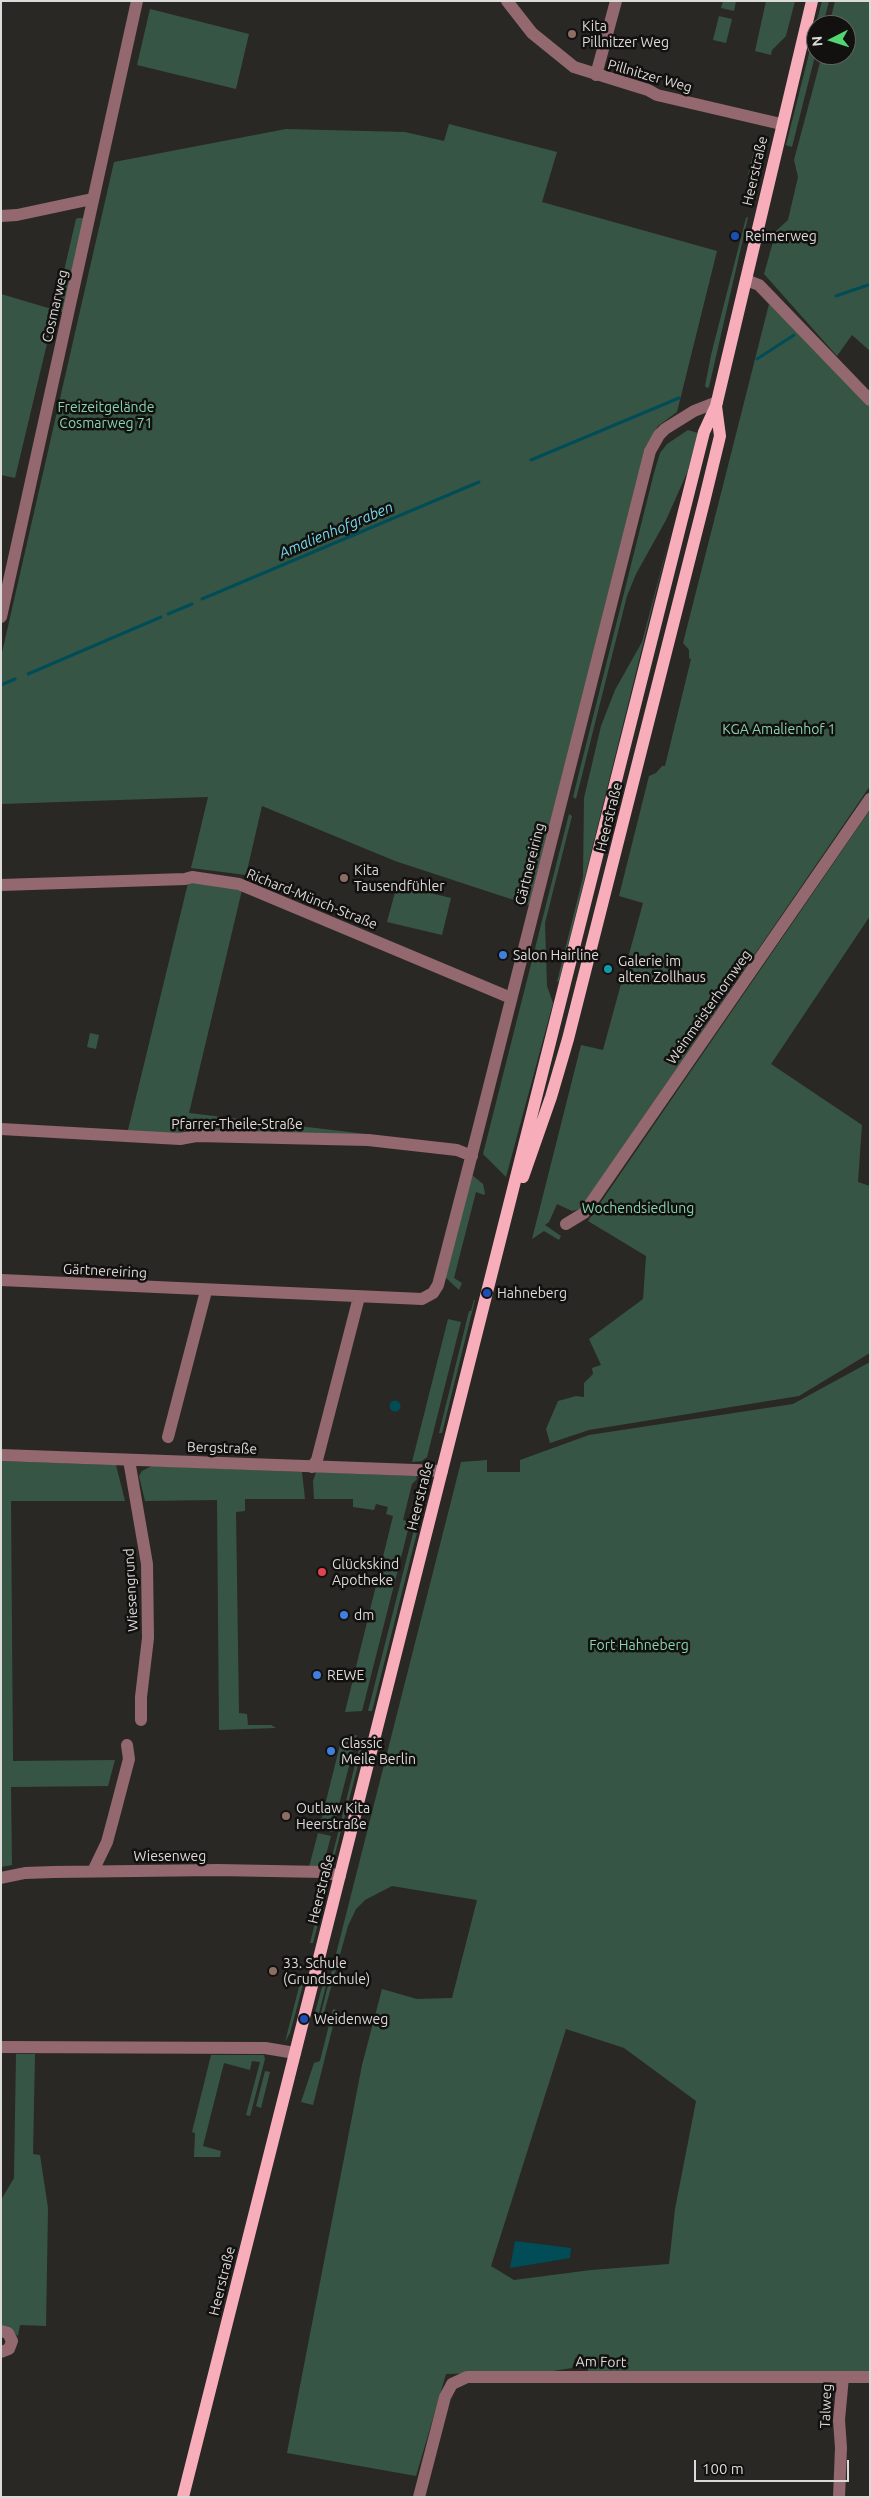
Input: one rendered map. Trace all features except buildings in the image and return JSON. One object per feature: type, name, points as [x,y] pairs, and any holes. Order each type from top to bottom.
[{"type":"main road","name":"Heerstraße","points":[[183,2497],[704,432],[716,404],[781,124],[812,1]]},
{"type":"street","name":"Cosmarweg","points":[[1,617],[137,1]]},
{"type":"street","name":"Pillnitzer Weg","points":[[507,1],[518,19],[544,45],[568,60],[574,67],[596,76],[648,90],[657,95],[781,124]]},
{"type":"street","points":[[596,76],[616,1]]},
{"type":"street","points":[[1,216],[18,215],[92,199]]},
{"type":"street","points":[[746,280],[759,285],[870,400]]},
{"type":"street","name":"Gärtnereiring","points":[[1,1280],[206,1291],[422,1299],[433,1292],[438,1285],[472,1156],[650,451],[658,435],[666,429],[694,411],[716,404]]},
{"type":"street","name":"Weinmeisterhornweg","points":[[566,1224],[584,1213],[870,799]]},
{"type":"street","name":"Richard-Münch-Straße","points":[[1,885],[185,879],[192,877],[239,884],[511,998]]},
{"type":"street","name":"Pfarrer-Theile-Straße","points":[[1,1129],[171,1139],[196,1136],[368,1140],[456,1150],[472,1156]]},
{"type":"street","points":[[168,1437],[206,1291]]},
{"type":"street","points":[[312,1467],[317,1460],[360,1296]]},
{"type":"street","name":"Bergstraße","points":[[1,1455],[442,1471]]},
{"type":"street","name":"Wiesengrund","points":[[129,1460],[147,1564],[148,1638],[141,1697],[141,1720]]},
{"type":"street","points":[[93,1871],[110,1830],[128,1759],[127,1746]]},
{"type":"street","name":"Wiesenweg","points":[[1,1878],[25,1874],[93,1871],[218,1870],[324,1872],[340,1876]]},
{"type":"street","points":[[1,2047],[264,2048],[295,2053]]},
{"type":"street","points":[[1,2331],[8,2333],[12,2341],[9,2349],[1,2352]]},
{"type":"street","name":"Am Fort","points":[[419,2497],[445,2397],[452,2384],[458,2380],[474,2377],[578,2376],[870,2377]]},
{"type":"street","name":"Talweg","points":[[840,2497],[841,2448],[839,2420],[843,2377]]},
{"type":"green space","points":[[723,1],[736,1],[734,11],[721,8]]},
{"type":"green space","points":[[766,1],[795,1],[786,36],[772,50],[771,55],[755,51]]},
{"type":"green space","points":[[822,1],[829,1],[826,15],[818,15]]},
{"type":"green space","points":[[835,1],[870,1],[870,351],[852,335],[837,356],[764,274],[776,231],[788,220],[798,177],[794,160],[819,65],[856,65],[856,15],[832,15]]},
{"type":"green space","points":[[150,9],[249,34],[236,89],[137,65]]},
{"type":"green space","points":[[719,16],[732,19],[726,43],[713,40]]},
{"type":"green space","points":[[806,65],[813,65],[792,147],[786,145]]},
{"type":"green space","name":"Freizeitgelände Cosmarweg 71","points":[[449,124],[557,152],[542,202],[717,251],[677,412],[658,426],[645,447],[529,905],[395,861],[262,806],[246,875],[191,868],[208,797],[1,804],[1,657],[114,162],[286,129],[405,132],[444,141]]},
{"type":"green space","points":[[755,147],[765,149],[761,161],[748,175]]},
{"type":"green space","points":[[748,217],[709,387],[707,388],[705,386],[711,355],[746,218]]},
{"type":"green space","points":[[83,218],[65,313],[55,310],[76,219]]},
{"type":"green space","points":[[1,294],[55,310],[15,478],[1,475]]},
{"type":"green space","name":"KGA Amalienhof 1","points":[[769,304],[870,407],[870,786],[580,1209],[572,1211],[557,1204],[549,1222],[545,1225],[561,1236],[559,1240],[544,1231],[532,1239],[581,1045],[603,1050],[643,903],[619,896],[649,776],[656,773],[662,766],[665,766],[691,659],[689,658],[689,650],[683,643]]},
{"type":"green space","points":[[688,430],[698,433],[687,473],[666,520],[636,574],[627,596],[576,799],[573,797],[660,453],[667,444]]},
{"type":"green space","points":[[671,532],[559,981],[557,982],[583,877],[584,798],[601,726],[615,690],[642,642]]},
{"type":"green space","name":"Wochendsiedlung","points":[[870,810],[870,916],[771,1064],[862,1125],[858,1182],[870,1186],[870,1353],[799,1396],[589,1430],[550,1443],[546,1429],[558,1401],[576,1396],[584,1397],[584,1383],[593,1374],[592,1368],[601,1365],[589,1339],[643,1299],[646,1256],[588,1221]]},
{"type":"green space","points":[[569,814],[572,816],[545,923],[547,986],[553,1003],[506,1177],[483,1154]]},
{"type":"green space","points":[[191,880],[242,890],[189,1113],[383,1136],[184,1131],[180,1134],[131,1133],[128,1130],[188,883]]},
{"type":"green space","points":[[397,885],[451,898],[442,935],[387,922]]},
{"type":"green space","points":[[90,1033],[99,1035],[96,1049],[87,1047]]},
{"type":"green space","points":[[472,1175],[483,1184],[485,1193],[484,1195],[476,1192],[454,1278],[462,1283],[459,1290],[445,1277]]},
{"type":"green space","points":[[474,1300],[442,1433],[439,1433],[469,1311],[471,1311]]},
{"type":"green space","points":[[448,1319],[461,1322],[427,1457],[422,1461],[412,1462]]},
{"type":"green space","name":"Fort Hahneberg","points":[[870,1362],[870,2372],[588,2374],[588,2358],[575,2358],[572,2368],[553,2371],[446,2374],[416,2476],[287,2453],[362,2065],[382,1989],[417,1999],[452,1998],[477,1900],[392,1886],[365,1900],[356,1909],[348,1926],[322,2020],[321,2013],[461,1462],[487,1460],[487,1472],[520,1472],[520,1460],[589,1435],[793,1404]],"holes":[[[566,2029],[624,2048],[696,2101],[675,2209],[669,2264],[591,2270],[514,2280],[491,2266]]]},
{"type":"green space","points":[[1,1461],[116,1465],[125,1501],[11,1501],[13,1761],[115,1760],[108,1786],[11,1787],[12,1865],[1,1867]]},
{"type":"green space","points":[[152,1466],[302,1472],[305,1499],[245,1499],[245,1511],[236,1512],[239,1713],[247,1714],[248,1725],[271,1725],[276,1728],[219,1730],[217,1500],[145,1501],[139,1476],[142,1471]]},
{"type":"green space","points":[[316,1472],[416,1476],[417,1479],[412,1484],[403,1520],[410,1522],[362,1711],[345,1712],[393,1516],[386,1514],[388,1507],[376,1504],[374,1510],[353,1507],[353,1499],[314,1499],[313,1481]]},
{"type":"green space","points":[[426,1482],[428,1489],[372,1711],[368,1711]]},
{"type":"green space","points":[[357,1735],[332,1832],[319,1829],[342,1737]]},
{"type":"green space","points":[[362,1737],[365,1738],[333,1862],[330,1865]]},
{"type":"green space","points":[[318,1833],[331,1836],[323,1866],[309,1867]]},
{"type":"green space","points":[[326,1881],[328,1884],[313,1943],[310,1943]]},
{"type":"green space","points":[[324,1980],[327,1981],[318,2017],[314,2016]]},
{"type":"green space","points":[[300,1983],[303,1985],[290,2033],[285,2042]]},
{"type":"green space","points":[[333,2009],[337,2010],[313,2105],[301,2102],[314,2063],[320,2061]]},
{"type":"green space","points":[[16,2054],[35,2054],[33,2154],[40,2155],[48,2208],[46,2326],[20,2325],[18,2336],[1,2325],[1,2200],[14,2178]]},
{"type":"green space","points":[[211,2055],[264,2055],[265,2059],[250,2116],[246,2115],[260,2062],[252,2061],[250,2070],[224,2063],[203,2146],[221,2151],[220,2157],[194,2157],[195,2133],[192,2132]]},
{"type":"green space","points":[[265,2071],[270,2072],[261,2108],[256,2106]]},
{"type":"water","points":[[395,1400],[401,1406],[395,1412],[389,1406]]},
{"type":"water","points":[[515,2241],[571,2248],[570,2258],[510,2268]]},
{"type":"waterway","name":"Amalienhofgraben","points":[[836,296],[868,285]]},
{"type":"waterway","name":"Amalienhofgraben","points":[[757,359],[794,335]]},
{"type":"waterway","name":"Amalienhofgraben","points":[[531,460],[679,398]]},
{"type":"waterway","name":"Amalienhofgraben","points":[[202,599],[479,482]]},
{"type":"waterway","name":"Amalienhofgraben","points":[[168,614],[192,604]]},
{"type":"waterway","name":"Amalienhofgraben","points":[[28,674],[161,617]]},
{"type":"waterway","name":"Amalienhofgraben","points":[[1,685],[15,679]]},
{"type":"place","name":"Kita Pillnitzer Weg","points":[[572,34]]},
{"type":"place","name":"Reimerweg","points":[[735,236]]},
{"type":"place","name":"Kita Tausendfühler","points":[[344,878]]},
{"type":"place","name":"Salon Hairline","points":[[503,955]]},
{"type":"place","name":"Galerie im alten Zollhaus","points":[[608,969]]},
{"type":"place","name":"Hahneberg","points":[[487,1293]]},
{"type":"place","name":"Glückskind Apotheke","points":[[322,1572]]},
{"type":"place","name":"dm","points":[[344,1615]]},
{"type":"place","name":"REWE","points":[[317,1675]]},
{"type":"place","name":"Classic Meile Berlin","points":[[331,1751]]},
{"type":"place","name":"Outlaw Kita Heerstraße","points":[[286,1816]]},
{"type":"place","name":"33. Schule (Grundschule)","points":[[273,1971]]},
{"type":"place","name":"Weidenweg","points":[[304,2019]]}]
